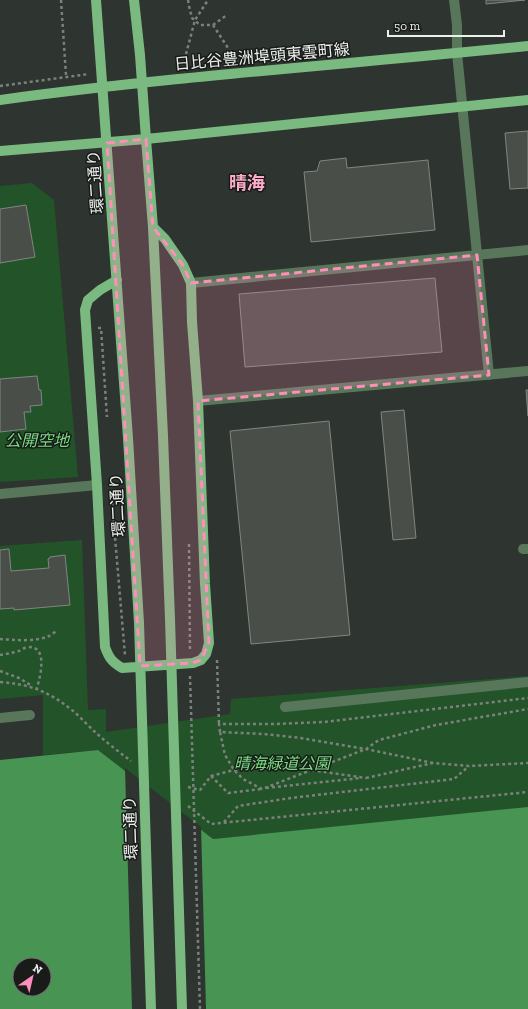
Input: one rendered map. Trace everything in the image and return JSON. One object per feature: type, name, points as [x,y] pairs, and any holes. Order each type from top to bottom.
[{"type":"main road","name":"環二通り","points":[[96,0],[128,438],[138,623],[151,1009]]},
{"type":"main road","points":[[134,0],[154,227],[170,627],[182,1009]]},
{"type":"main road","name":"日比谷豊洲埠頭東雲町線","points":[[0,100],[142,82],[528,46]]},
{"type":"main road","points":[[0,151],[107,143],[528,100]]},
{"type":"main road","points":[[117,280],[100,290],[88,300],[85,310],[97,485],[105,647],[109,657],[114,663],[122,668],[193,664],[201,660],[206,654],[209,643],[191,283],[183,265],[165,239],[154,227]]},
{"type":"street","points":[[454,0],[457,25],[457,52],[489,375]]},
{"type":"street","points":[[191,283],[528,250]]},
{"type":"street","points":[[198,401],[528,371]]},
{"type":"street","points":[[0,494],[97,485]]},
{"type":"street","points":[[285,707],[528,682]]},
{"type":"street","points":[[0,718],[30,716]]},
{"type":"path","points":[[61,0],[66,75]]},
{"type":"path","points":[[188,0],[192,18],[200,25],[213,25],[227,15]]},
{"type":"path","points":[[186,54],[195,20],[208,0]]},
{"type":"path","points":[[213,25],[230,51]]},
{"type":"path","points":[[0,86],[95,73]]},
{"type":"path","points":[[101,328],[102,335]]},
{"type":"path","points":[[189,538],[190,654]]},
{"type":"path","points":[[0,639],[22,641],[50,636],[57,630]]},
{"type":"path","points":[[0,655],[12,653],[27,647],[34,648],[39,652],[42,660],[42,671],[37,688]]},
{"type":"path","points":[[0,672],[19,678],[51,694],[69,707],[95,732],[135,765]]},
{"type":"path","points":[[190,673],[200,1009]]},
{"type":"path","points":[[0,682],[17,683],[37,688]]},
{"type":"path","points":[[528,698],[324,722],[219,724],[225,755],[234,770],[243,779],[262,789],[366,749],[379,740],[436,725],[528,708]]},
{"type":"path","points":[[220,732],[264,734],[301,738],[366,749],[433,763],[469,766],[528,763]]},
{"type":"path","points":[[211,776],[228,793],[366,778],[433,763]]},
{"type":"path","points":[[224,822],[238,806],[291,798],[454,779],[469,766]]},
{"type":"path","points":[[185,786],[200,790],[211,776],[234,770],[272,767],[311,770],[366,778]]},
{"type":"path","points":[[187,806],[211,824],[528,792]]},
{"type":"highlighted area","points":[[146,139],[153,227],[183,265],[191,283],[477,255],[489,375],[198,401],[209,643],[201,660],[193,663],[140,666],[107,143]]},
{"type":"green space","name":"公開空地","points":[[32,183],[54,200],[78,477],[0,482],[0,186]]},
{"type":"green space","name":"晴海緑道公園","points":[[82,540],[88,710],[106,709],[106,732],[230,714],[231,699],[528,676],[528,808],[213,839],[98,750],[43,755],[43,695],[0,699],[0,546]]},
{"type":"shaded area","points":[[98,750],[213,839],[528,807],[528,1009],[0,1009],[0,760]]},
{"type":"pier","points":[[125,768],[201,827],[206,1009],[132,1009]]},
{"type":"building","points":[[486,0],[525,0],[486,4]]},
{"type":"building","points":[[528,131],[528,188],[510,189],[505,133]]},
{"type":"building","points":[[346,158],[347,168],[428,160],[435,230],[311,242],[304,172],[317,171],[320,161]]},
{"type":"building","points":[[26,205],[35,257],[0,263],[0,209]]},
{"type":"building","points":[[435,278],[442,352],[245,367],[239,294]]},
{"type":"building","points":[[37,376],[39,390],[41,390],[42,405],[30,406],[31,412],[24,412],[26,429],[0,432],[0,379]]},
{"type":"building","points":[[526,390],[528,390],[528,416]]},
{"type":"building","points":[[404,410],[416,538],[393,540],[381,412]]},
{"type":"building","points":[[329,421],[350,635],[251,644],[230,431]]},
{"type":"building","points":[[9,549],[11,571],[49,568],[48,559],[50,557],[65,555],[70,605],[14,610],[14,608],[0,609],[0,550]]},
{"type":"district","name":"晴海","points":[[247,183]]}]
